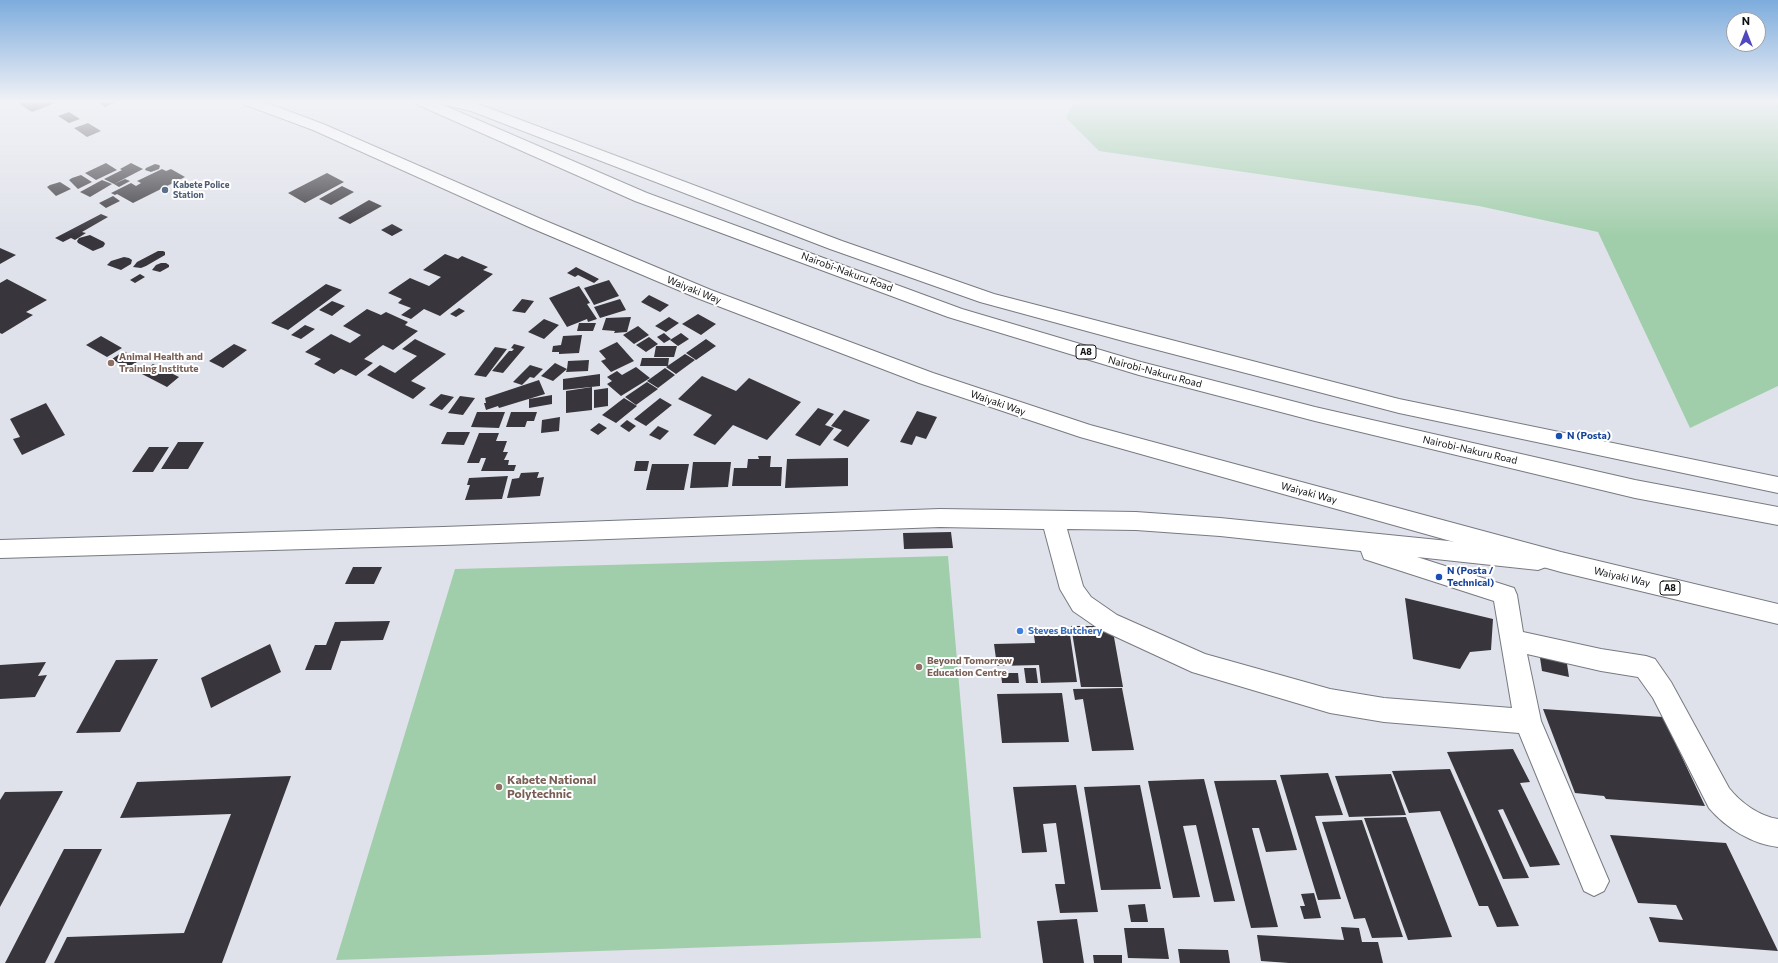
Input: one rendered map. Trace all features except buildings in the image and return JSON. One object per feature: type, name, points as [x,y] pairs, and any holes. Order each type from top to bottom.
[{"type":"main road","name":"Waiyaki Way","points":[[361,146],[535,223],[704,294],[926,378],[1087,432],[1561,562],[1778,614]]},
{"type":"main road","name":"Nairobi-Nakuru Road","points":[[524,146],[641,197],[955,313],[1139,368],[1315,414],[1635,489],[1778,516]]},
{"type":"main road","points":[[576,146],[836,245],[987,298],[1399,406],[1778,485]]},
{"type":"main road","points":[[0,549],[443,536],[932,518],[1136,521],[1189,524],[1561,562]]},
{"type":"main road","points":[[1053,520],[1072,589],[1082,604],[1108,622],[1166,650],[1202,664],[1330,701],[1384,710],[1528,721]]},
{"type":"main road","points":[[1329,539],[1505,595],[1528,721],[1594,881]]},
{"type":"main road","points":[[1512,640],[1601,660],[1646,667],[1662,690],[1719,798],[1728,808],[1763,831],[1778,833]]},
{"type":"green space","points":[[1094,146],[1778,146],[1778,386],[1690,428],[1598,232],[1479,206],[1099,151]]},
{"type":"green space","points":[[948,556],[981,938],[336,960],[455,569]]},
{"type":"place","name":"Kabete Police Station","points":[[165,190]]},
{"type":"place","name":"Animal Health and Training Institute","points":[[111,363]]},
{"type":"place","name":"N (Posta)","points":[[1559,436]]},
{"type":"place","name":"N (Posta / Technical)","points":[[1439,577]]},
{"type":"place","name":"Steves Butchery","points":[[1020,631]]},
{"type":"place","name":"Beyond Tomorrow Education Centre","points":[[919,667]]},
{"type":"place","name":"Kabete National Polytechnic","points":[[499,787]]}]
